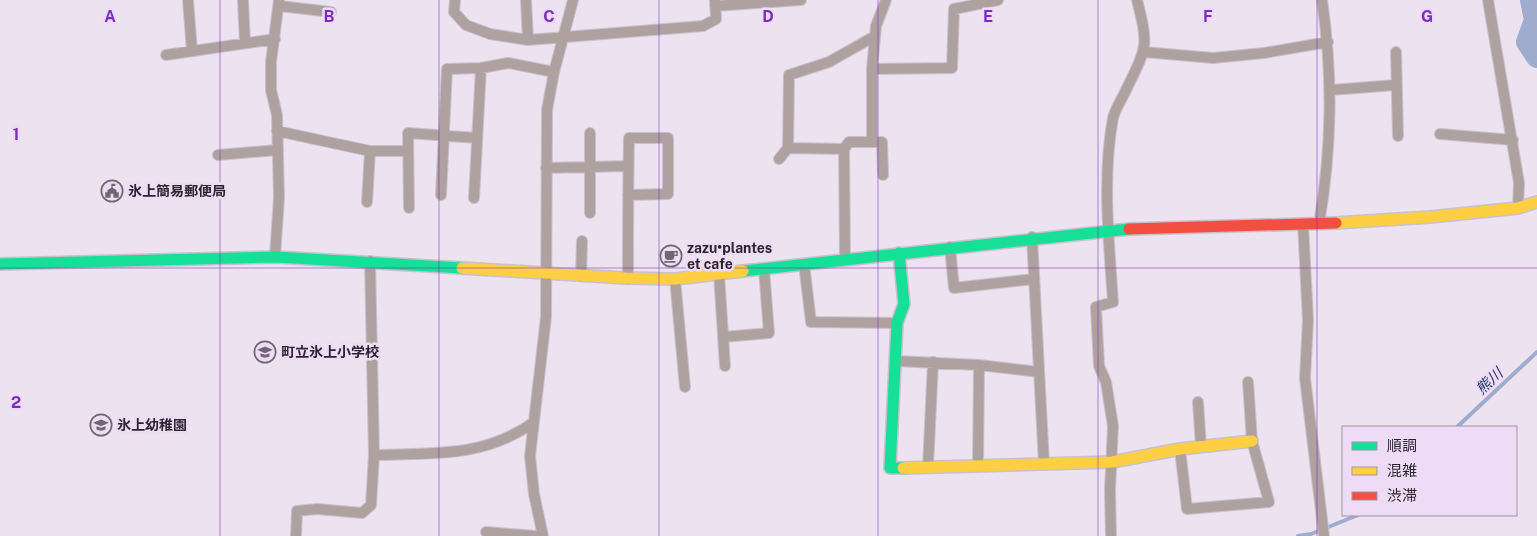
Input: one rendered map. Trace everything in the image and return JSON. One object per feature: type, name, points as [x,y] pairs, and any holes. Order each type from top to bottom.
[{"type":"street","points":[[188,0],[192,52]]},
{"type":"street","points":[[242,0],[245,43]]},
{"type":"street","points":[[455,0],[454,12],[466,25],[490,34],[528,40],[703,26],[716,19],[715,3],[801,0]]},
{"type":"street","points":[[526,0],[528,40]]},
{"type":"street","points":[[543,536],[534,494],[530,456],[546,317],[548,110],[554,72],[573,0]]},
{"type":"street","points":[[872,142],[872,69],[875,36],[876,26],[886,0]]},
{"type":"street","points":[[872,69],[952,68],[953,4],[998,0]]},
{"type":"street","points":[[1111,536],[1110,490],[1113,426],[1106,382],[1099,366],[1096,307],[1113,302],[1108,230],[1109,155],[1114,116],[1144,52],[1146,36],[1137,0]]},
{"type":"street","points":[[1320,224],[1324,197],[1331,90],[1328,42],[1322,0]]},
{"type":"street","points":[[1488,0],[1520,183],[1518,208]]},
{"type":"street","points":[[275,256],[280,198],[277,115],[272,90],[271,62],[279,3],[309,5],[331,12]]},
{"type":"street","points":[[779,159],[788,148],[789,75],[829,62],[875,36]]},
{"type":"street","points":[[166,55],[275,39]]},
{"type":"street","points":[[1144,52],[1213,58],[1264,53],[1328,42]]},
{"type":"street","points":[[1396,52],[1398,136]]},
{"type":"street","points":[[440,194],[447,69],[481,68],[508,64],[554,72]]},
{"type":"street","points":[[474,198],[481,68]]},
{"type":"street","points":[[1331,90],[1396,85]]},
{"type":"street","points":[[277,131],[370,151],[408,151]]},
{"type":"street","points":[[409,208],[408,133],[477,138]]},
{"type":"street","points":[[590,133],[590,213]]},
{"type":"street","points":[[1440,134],[1513,140]]},
{"type":"street","points":[[628,195],[668,194],[668,138],[629,138],[628,166],[628,195],[628,279]]},
{"type":"street","points":[[845,259],[844,149],[849,142],[882,142],[884,175]]},
{"type":"street","points":[[788,148],[844,149]]},
{"type":"street","points":[[218,154],[277,150]]},
{"type":"street","points":[[367,202],[370,151]]},
{"type":"street","points":[[546,168],[628,166]]},
{"type":"street","points":[[0,264],[275,256],[628,279],[675,279],[1032,237],[1108,230],[1320,224],[1430,217],[1518,208],[1534,203]]},
{"type":"street","points":[[1303,224],[1308,320],[1304,378],[1323,532]]},
{"type":"street","points":[[1032,237],[1044,464]]},
{"type":"street","points":[[581,276],[582,242]]},
{"type":"street","points":[[950,247],[954,288],[1033,279]]},
{"type":"street","points":[[898,253],[904,304],[897,323],[890,468],[1112,462],[1180,449],[1252,441]]},
{"type":"street","points":[[296,536],[297,510],[317,509],[362,513],[371,505],[374,455],[370,261]]},
{"type":"street","points":[[804,264],[811,322],[897,323]]},
{"type":"street","points":[[723,337],[769,333],[764,269]]},
{"type":"street","points":[[719,274],[725,366]]},
{"type":"street","points":[[675,279],[685,387]]},
{"type":"street","points":[[896,361],[979,365],[1039,372]]},
{"type":"street","points":[[928,467],[933,362]]},
{"type":"street","points":[[978,466],[979,365]]},
{"type":"street","points":[[1180,449],[1187,509],[1269,502],[1252,441],[1248,382]]},
{"type":"street","points":[[1198,402],[1201,447]]},
{"type":"street","points":[[374,455],[453,453],[475,449],[496,444],[520,432],[534,422]]},
{"type":"street","points":[[486,532],[536,536]]},
{"type":"waterway","points":[[1531,0],[1535,20],[1527,42],[1537,57]]},
{"type":"waterway","name":"熊川","points":[[1458,426],[1537,352]]},
{"type":"waterway","name":"熊川","points":[[1298,536],[1311,534],[1356,516]]},
{"type":"traffic: fast","points":[[743,271],[1129,229]]},
{"type":"traffic: fast","points":[[899,253],[904,304],[897,323],[890,468],[903,468]]},
{"type":"traffic: fast","points":[[0,264],[276,257],[462,268]]},
{"type":"traffic: slow","points":[[1336,223],[1430,217],[1518,208],[1537,202]]},
{"type":"traffic: slow","points":[[462,268],[625,278],[675,279],[743,271]]},
{"type":"traffic: slow","points":[[903,468],[1112,462],[1180,449],[1252,441]]},
{"type":"traffic: jam","points":[[1129,229],[1336,223]]},
{"type":"place","name":"氷上簡易郵便局","points":[[112,191]]},
{"type":"place","name":"zazu•plantes et cafe","points":[[671,256]]},
{"type":"place","name":"町立氷上小学校","points":[[265,352]]},
{"type":"place","name":"氷上幼稚園","points":[[101,425]]}]
